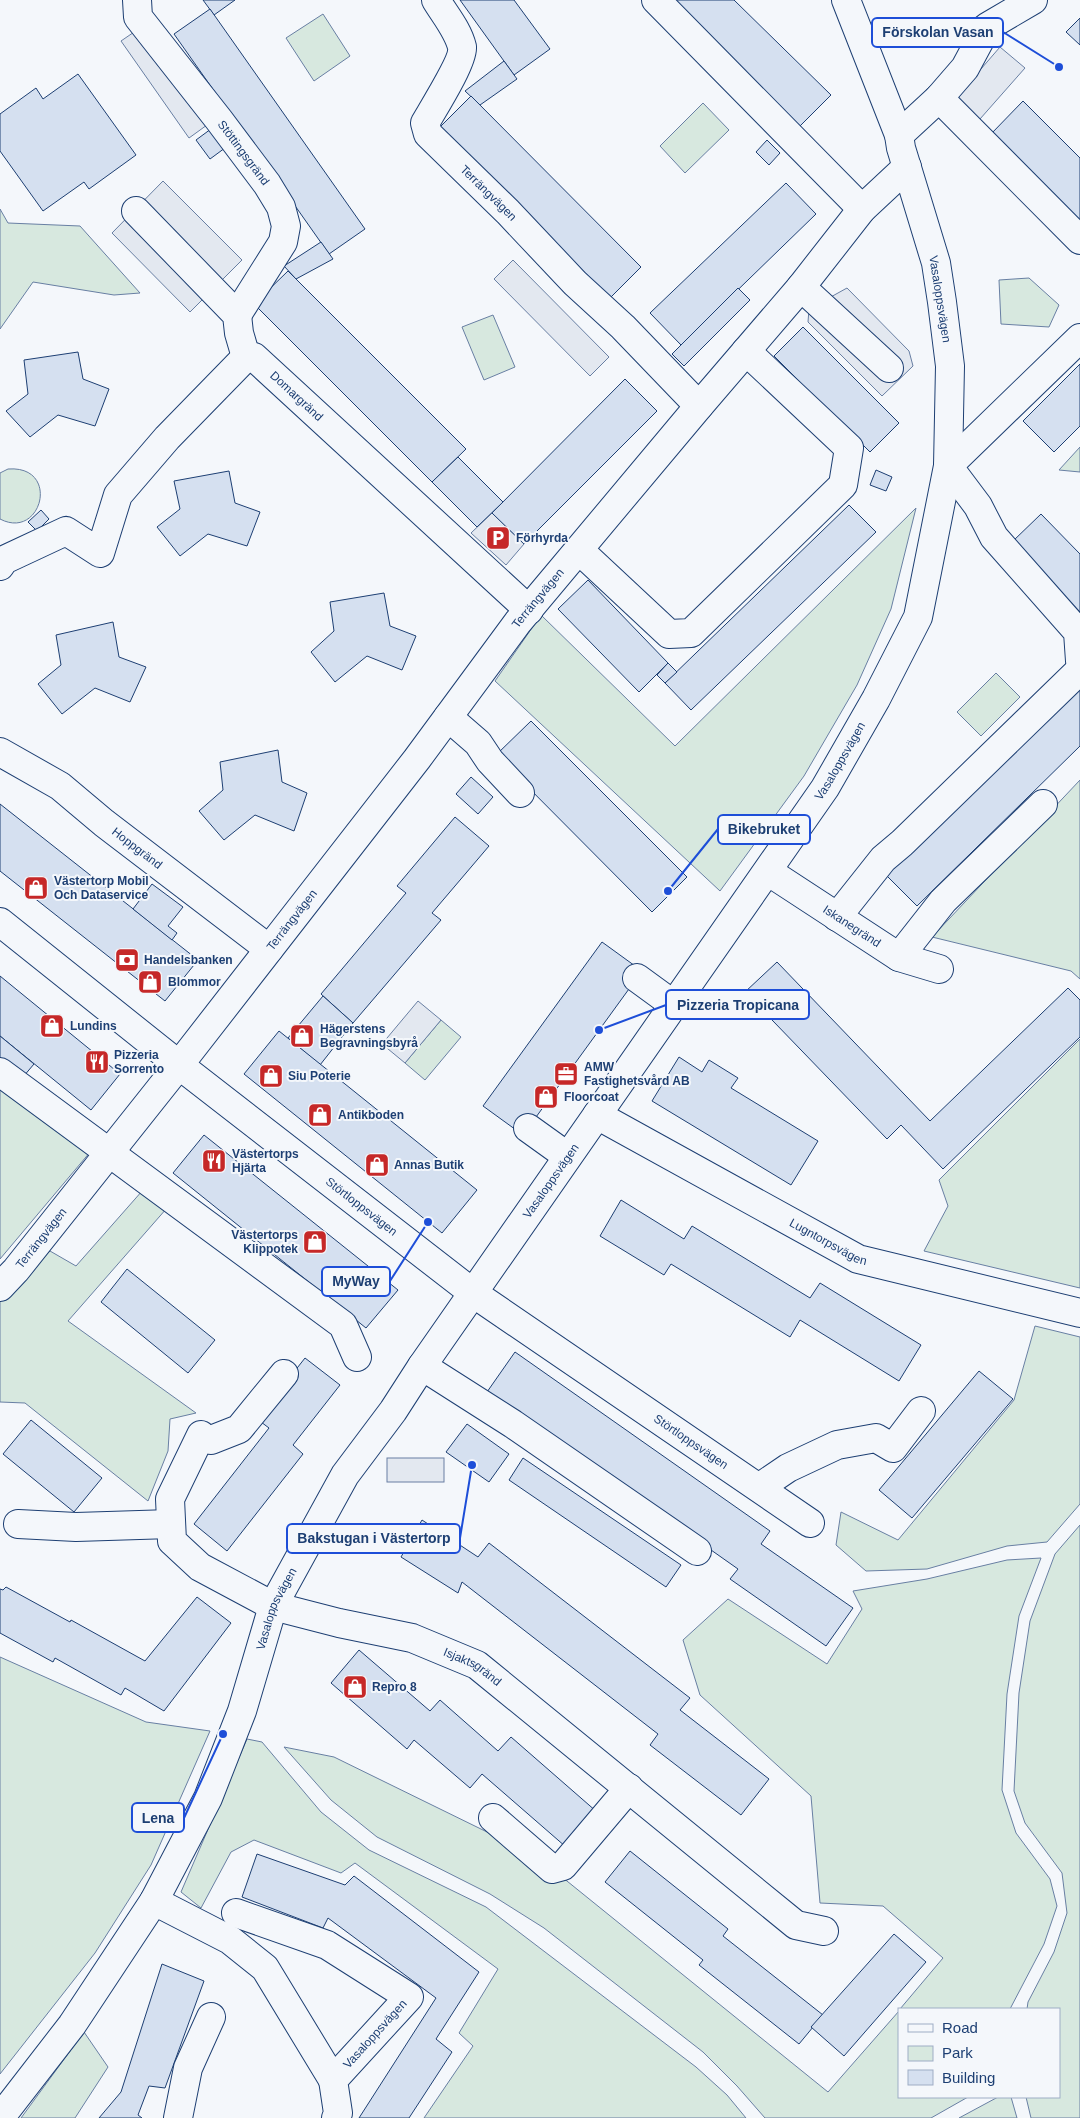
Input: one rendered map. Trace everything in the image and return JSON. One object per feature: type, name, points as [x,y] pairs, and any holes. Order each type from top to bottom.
[{"type":"street","name":"Stöttingsgränd","points":[[137,0],[138,17],[219,120],[267,184],[281,207],[286,226],[283,242],[237,315]]},
{"type":"street","name":"Terrängvägen","points":[[436,0],[455,30],[462,49],[459,65],[451,76],[426,123],[428,134],[508,212],[575,283],[623,327],[699,406]]},
{"type":"street","points":[[656,0],[806,150],[862,209]]},
{"type":"street","name":"Vasaloppsvägen","points":[[0,2118],[72,2025],[154,1901],[208,1798],[242,1711],[273,1606],[345,1475],[393,1411],[567,1156],[769,872],[826,788],[876,699],[918,617],[948,466],[950,366],[936,264],[899,135],[846,0]]},
{"type":"street","points":[[899,135],[940,98],[965,68],[987,27],[1033,0]]},
{"type":"street","points":[[940,98],[1080,240]]},
{"type":"street","name":"Terrängvägen","points":[[0,1287],[16,1270],[179,1065],[529,610],[801,287],[862,209],[907,167]]},
{"type":"street","points":[[0,566],[4,560],[66,531],[100,553],[118,495],[167,438],[246,357],[239,333],[237,315],[136,211]]},
{"type":"street","points":[[801,287],[889,368]]},
{"type":"street","points":[[1080,338],[948,466],[978,506],[994,536],[1078,632],[1080,661]]},
{"type":"street","points":[[579,550],[669,634],[691,633],[843,485],[849,448],[746,351]]},
{"type":"street","name":"Domargränd","points":[[246,357],[254,358],[529,610]]},
{"type":"street","points":[[837,917],[883,859],[902,843],[1080,670]]},
{"type":"street","points":[[448,717],[478,743],[490,761],[520,792]]},
{"type":"street","name":"Hoppgränd","points":[[0,752],[60,786],[104,823],[269,949]]},
{"type":"street","points":[[899,957],[943,901],[1043,804]]},
{"type":"street","name":"Iskanegränd","points":[[769,872],[899,957],[940,969]]},
{"type":"street","name":"Störtloppsvägen","points":[[0,922],[179,1065],[473,1292],[706,1454],[760,1487],[810,1523]]},
{"type":"street","points":[[637,978],[674,1006]]},
{"type":"street","points":[[0,1072],[343,1325],[356,1357]]},
{"type":"street","name":"Lugntorpsvägen","points":[[597,1116],[858,1259],[1080,1313]]},
{"type":"street","points":[[528,1128],[567,1156]]},
{"type":"street","points":[[422,1366],[514,1424],[697,1551]]},
{"type":"street","name":"Isjaktsgränd","points":[[284,1374],[239,1429],[206,1438],[170,1499],[172,1540],[200,1567],[273,1606],[339,1624],[412,1638],[477,1665],[796,1925],[824,1931]]},
{"type":"street","points":[[760,1487],[788,1468],[837,1445],[876,1438],[893,1448],[921,1412]]},
{"type":"street","points":[[18,1524],[76,1527],[171,1524]]},
{"type":"street","points":[[493,1818],[552,1869],[563,1866],[629,1788]]},
{"type":"street","name":"Vasaloppsvägen","points":[[154,1901],[230,1940],[264,1968],[333,2080],[338,2114],[336,2118]]},
{"type":"street","name":"Vasaloppsvägen","points":[[236,1913],[327,1945],[409,1997],[333,2080]]},
{"type":"street","points":[[178,2118],[188,2068],[211,2017]]},
{"type":"green space","points":[[323,14],[350,56],[314,81],[286,38]]},
{"type":"green space","points":[[703,103],[729,130],[685,173],[660,146]]},
{"type":"green space","points":[[0,209],[8,223],[80,226],[140,293],[114,295],[33,282],[0,329]]},
{"type":"green space","points":[[1029,278],[1059,305],[1049,327],[1001,324],[999,280]]},
{"type":"green space","points":[[493,315],[515,367],[484,380],[462,327]]},
{"type":"green space","points":[[1080,447],[1080,472],[1059,470]]},
{"type":"green space","points":[[8,469],[25,471],[35,478],[40,489],[40,501],[35,512],[26,520],[15,523],[0,519],[0,473]]},
{"type":"green space","points":[[916,508],[891,609],[857,685],[804,776],[720,891],[495,681],[541,615],[675,746]]},
{"type":"green space","points":[[996,673],[1020,697],[981,736],[957,712]]},
{"type":"green space","points":[[1080,780],[1080,979],[1071,971],[932,937]]},
{"type":"green space","points":[[441,1020],[461,1037],[425,1080],[405,1063]]},
{"type":"green space","points":[[1080,1039],[1080,1288],[924,1251],[948,1206],[939,1180]]},
{"type":"green space","points":[[0,1082],[91,1151],[0,1259]]},
{"type":"green space","points":[[150,1182],[174,1200],[68,1321],[196,1413],[170,1419],[168,1451],[148,1501],[25,1403],[0,1402],[0,1298],[9,1293],[50,1251],[76,1266]]},
{"type":"green space","points":[[1035,1326],[1080,1337],[1080,1504],[1047,1542],[1007,1546],[927,1569],[866,1571],[836,1545],[841,1512],[898,1540],[1014,1400]]},
{"type":"green space","points":[[1080,1525],[1080,2118],[1031,2118],[1026,2098],[1060,2098],[1060,2008],[1027,2008],[1028,2002],[1054,1952],[1067,1913],[1062,1873],[1025,1823],[1014,1791],[1019,1693],[1030,1621],[1055,1554]]},
{"type":"green space","points":[[1041,1558],[1019,1616],[1007,1694],[1002,1790],[1016,1833],[1050,1879],[1057,1906],[1044,1944],[1011,2008],[901,2008],[943,1958],[883,1906],[820,1903],[811,1796],[700,1695],[683,1640],[728,1599],[827,1664],[862,1609],[853,1591],[927,1579],[1007,1560]]},
{"type":"green space","points":[[0,1657],[146,1722],[210,1731],[151,1865],[95,1953],[0,2074]]},
{"type":"green space","points":[[247,1739],[262,1742],[321,1812],[369,1850],[486,1907],[696,2067],[727,2095],[746,2118],[424,2118],[473,2046],[459,2033],[498,1969],[355,1863],[341,1873],[254,1840],[231,1852],[201,1908],[181,1892]]},
{"type":"green space","points":[[284,1747],[334,1757],[536,1856],[828,2092],[898,2012],[898,2098],[966,2098],[931,2118],[765,2118],[737,2086],[703,2052],[544,1928],[490,1894],[377,1837],[331,1800]]},
{"type":"green space","points":[[84,2032],[108,2067],[75,2118],[21,2118]]},
{"type":"green space","points":[[996,2098],[1011,2098],[1017,2118],[959,2118]]},
{"type":"shaded area","points":[[140,28],[207,125],[189,138],[121,41]]},
{"type":"shaded area","points":[[1000,47],[1025,68],[965,136],[942,114]]},
{"type":"shaded area","points":[[163,181],[242,260],[190,312],[112,233]]},
{"type":"shaded area","points":[[513,260],[609,357],[590,376],[494,279]]},
{"type":"shaded area","points":[[847,288],[909,351],[913,366],[882,396],[808,322],[809,309]]},
{"type":"shaded area","name":"Förhyrda","points":[[492,513],[524,544],[506,565],[471,533]]},
{"type":"shaded area","points":[[418,1001],[441,1020],[405,1063],[382,1044]]},
{"type":"shaded area","points":[[387,1458],[444,1458],[444,1482],[387,1482]]},
{"type":"building","points":[[203,0],[235,0],[214,15]]},
{"type":"building","points":[[460,0],[514,0],[550,49],[514,75]]},
{"type":"building","points":[[670,0],[734,0],[831,95],[799,127]]},
{"type":"building","points":[[210,9],[365,229],[329,254],[174,34]]},
{"type":"building","points":[[1080,18],[1080,45],[1066,32]]},
{"type":"building","points":[[504,61],[517,79],[480,105],[465,91]]},
{"type":"building","points":[[78,74],[136,155],[89,189],[84,182],[43,211],[0,151],[0,114],[36,88],[43,99]]},
{"type":"building","points":[[471,96],[641,267],[610,298],[440,127]]},
{"type":"building","points":[[1023,101],[1080,158],[1080,222],[991,134]]},
{"type":"building","points":[[215,126],[229,145],[210,159],[196,140]]},
{"type":"building","points":[[767,140],[780,153],[769,165],[756,152]]},
{"type":"building","points":[[786,183],[816,214],[681,345],[650,313]]},
{"type":"building","points":[[321,242],[333,259],[296,279],[284,266]]},
{"type":"building","points":[[288,271],[466,449],[432,482],[254,304]]},
{"type":"building","points":[[738,288],[750,300],[684,366],[672,354]]},
{"type":"building","points":[[803,327],[899,423],[870,452],[774,356]]},
{"type":"building","points":[[78,352],[83,379],[109,389],[95,426],[58,415],[30,437],[6,411],[28,394],[24,360]]},
{"type":"building","points":[[1080,364],[1080,426],[1054,452],[1023,421]]},
{"type":"building","points":[[625,379],[657,411],[524,544],[492,513]]},
{"type":"building","points":[[458,457],[503,502],[477,527],[432,482]]},
{"type":"building","points":[[876,470],[892,477],[886,491],[870,485]]},
{"type":"building","points":[[229,471],[235,503],[260,512],[247,546],[208,534],[180,556],[157,527],[180,509],[174,481]]},
{"type":"building","points":[[849,505],[876,532],[691,710],[665,683]]},
{"type":"building","points":[[41,510],[49,519],[37,531],[28,522]]},
{"type":"building","points":[[1041,514],[1080,554],[1080,612],[1012,542]]},
{"type":"building","points":[[588,580],[668,663],[639,692],[558,609]]},
{"type":"building","points":[[384,593],[390,626],[416,636],[402,670],[367,656],[335,682],[311,652],[334,631],[330,602]]},
{"type":"building","points":[[113,622],[119,657],[146,667],[130,702],[95,688],[62,714],[38,684],[61,665],[56,635]]},
{"type":"building","points":[[668,663],[677,672],[665,683],[657,675]]},
{"type":"building","points":[[1080,685],[1080,746],[917,906],[886,875]]},
{"type":"building","points":[[531,721],[687,877],[652,912],[496,755]]},
{"type":"building","points":[[278,750],[282,782],[307,793],[294,831],[255,815],[224,840],[199,811],[223,790],[220,762]]},
{"type":"building","points":[[471,777],[493,797],[478,814],[456,794]]},
{"type":"building","points":[[0,804],[198,960],[165,1001],[0,871]]},
{"type":"building","points":[[455,817],[489,846],[432,913],[441,920],[353,1023],[321,994],[406,893],[397,886]]},
{"type":"building","points":[[152,884],[183,907],[168,926],[177,933],[172,940],[133,909]]},
{"type":"building","points":[[602,942],[642,971],[523,1135],[483,1106]]},
{"type":"building","points":[[777,962],[930,1121],[1068,988],[1080,1000],[1080,1037],[943,1169],[901,1125],[887,1139],[745,992]]},
{"type":"building","points":[[0,976],[120,1074],[91,1110],[0,1036]]},
{"type":"building","points":[[323,996],[353,1023],[320,1065],[288,1038]]},
{"type":"building","points":[[279,1031],[477,1190],[442,1233],[244,1074]]},
{"type":"building","points":[[0,1036],[34,1064],[23,1077],[0,1059]]},
{"type":"building","points":[[679,1057],[702,1072],[709,1060],[738,1078],[731,1088],[818,1141],[791,1185],[652,1101]]},
{"type":"building","points":[[204,1135],[398,1290],[366,1328],[173,1173]]},
{"type":"building","points":[[621,1200],[684,1239],[692,1226],[810,1298],[820,1283],[921,1345],[899,1381],[800,1320],[790,1337],[671,1264],[664,1275],[600,1236]]},
{"type":"building","points":[[127,1269],[215,1340],[188,1373],[101,1302]]},
{"type":"building","points":[[515,1352],[770,1531],[761,1544],[853,1608],[826,1646],[730,1579],[738,1569],[487,1392]]},
{"type":"building","points":[[305,1358],[340,1385],[293,1445],[303,1454],[227,1551],[194,1524],[269,1428],[257,1419]]},
{"type":"building","points":[[979,1371],[1013,1399],[912,1518],[879,1490]]},
{"type":"building","points":[[31,1420],[102,1478],[74,1512],[3,1454]]},
{"type":"building","points":[[467,1424],[509,1454],[489,1482],[446,1452]]},
{"type":"building","points":[[523,1458],[681,1565],[666,1587],[509,1480]]},
{"type":"building","points":[[422,1520],[478,1557],[489,1543],[690,1698],[680,1710],[769,1779],[741,1815],[650,1745],[658,1734],[462,1582],[458,1593],[401,1557]]},
{"type":"building","points":[[6,1587],[145,1661],[197,1597],[231,1623],[164,1711],[125,1688],[121,1695],[55,1658],[53,1662],[0,1633],[0,1589],[3,1590]]},
{"type":"building","points":[[359,1650],[430,1711],[440,1700],[498,1751],[511,1737],[597,1812],[566,1847],[482,1774],[470,1788],[414,1740],[407,1749],[331,1683]]},
{"type":"building","points":[[630,1851],[728,1929],[723,1936],[823,2015],[799,2044],[699,1965],[703,1960],[605,1882]]},
{"type":"building","points":[[257,1854],[345,1885],[354,1876],[479,1972],[436,2039],[452,2052],[409,2118],[359,2118],[436,1998],[328,1918],[323,1928],[242,1897]]},
{"type":"building","points":[[894,1934],[926,1962],[844,2056],[811,2027]]},
{"type":"building","points":[[162,1964],[204,1981],[165,2088],[149,2086],[138,2115],[142,2118],[99,2118],[121,2092]]},
{"type":"place","name":"Förskolan Vasan","points":[[1059,67]]},
{"type":"place","name":"Förhyrda","points":[[498,538]]},
{"type":"place","name":"Västertorp Mobil Och Dataservice","points":[[36,888]]},
{"type":"place","name":"Bikebruket","points":[[668,891]]},
{"type":"place","name":"Handelsbanken","points":[[127,960]]},
{"type":"place","name":"Blommor","points":[[150,982]]},
{"type":"place","name":"Lundins","points":[[52,1026]]},
{"type":"place","name":"Pizzeria Tropicana","points":[[599,1030]]},
{"type":"place","name":"Hägerstens Begravningsbyrå","points":[[302,1036]]},
{"type":"place","name":"Pizzeria Sorrento","points":[[97,1062]]},
{"type":"place","name":"AMW Fastighetsvård AB","points":[[566,1074]]},
{"type":"place","name":"Siu Poterie","points":[[271,1076]]},
{"type":"place","name":"Floorcoat","points":[[546,1097]]},
{"type":"place","name":"Antikboden","points":[[320,1115]]},
{"type":"place","name":"Västertorps Hjärta","points":[[214,1161]]},
{"type":"place","name":"Annas Butik","points":[[377,1165]]},
{"type":"place","name":"MyWay","points":[[428,1222]]},
{"type":"place","name":"Västertorps Klippotek","points":[[315,1242]]},
{"type":"place","name":"Bakstugan i Västertorp","points":[[472,1465]]},
{"type":"place","name":"Repro 8","points":[[355,1687]]},
{"type":"place","name":"Lena","points":[[223,1734]]}]
